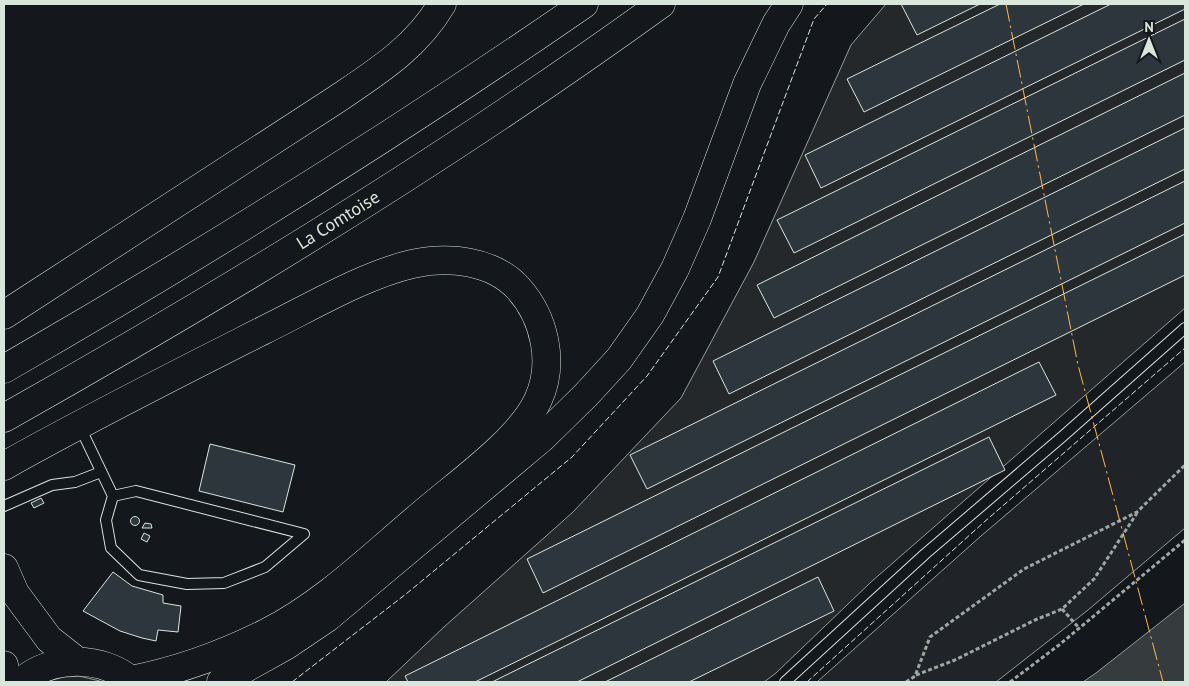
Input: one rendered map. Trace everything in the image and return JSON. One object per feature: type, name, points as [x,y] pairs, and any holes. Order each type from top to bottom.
[{"type":"main road","points":[[4,315],[329,105],[388,64],[421,34],[442,4]]},
{"type":"main road","points":[[4,369],[284,202],[389,135],[584,4]]},
{"type":"main road","name":"La Comtoise","points":[[4,418],[118,354],[355,210],[457,144],[661,4]]},
{"type":"main road","points":[[221,682],[287,645],[327,618],[542,438],[619,359],[650,314],[674,270],[697,219],[747,84],[776,24],[789,4]]},
{"type":"main road","points":[[4,466],[78,425],[330,297],[390,270],[412,264],[432,261],[467,262],[496,272],[517,287],[524,296],[539,323],[544,338],[546,362],[543,385],[531,412],[520,428],[479,466],[318,602],[268,632],[221,653],[158,674],[132,681],[114,670],[96,663],[77,661],[51,665],[28,676],[21,682]]},
{"type":"main road","points":[[4,568],[15,592],[49,639],[77,661]]},
{"type":"main road","points":[[4,665],[7,682]]},
{"type":"lane","points":[[786,682],[925,554],[1185,328]]},
{"type":"lane","points":[[78,425],[113,496],[106,520],[111,548],[139,576],[187,584],[224,583],[265,567],[304,534],[136,491],[113,496]]},
{"type":"lane","points":[[4,506],[52,485],[75,482],[101,472]]},
{"type":"path","points":[[906,682],[915,676],[955,660],[1062,608],[1094,579],[1137,512],[1185,465]]},
{"type":"path","points":[[915,676],[930,637],[1024,569],[1137,512]]},
{"type":"path","points":[[1010,682],[1079,628],[1185,540]]},
{"type":"path","points":[[1062,608],[1079,628]]},
{"type":"shaded area","points":[[886,4],[1185,4],[1185,308],[871,582],[776,673],[764,682],[386,682],[444,627],[573,512],[681,398],[754,262],[851,45]]},
{"type":"shaded area","points":[[1185,362],[1185,528],[1088,610],[996,682],[817,682],[981,536]]},
{"type":"shaded area","points":[[1185,603],[1185,682],[1083,682],[1096,673]]},
{"type":"shaded area","points":[[79,676],[104,682],[45,682],[64,677]]},
{"type":"building","points":[[901,4],[980,4],[917,35]]},
{"type":"building","points":[[1000,4],[1084,4],[864,112],[847,79]]},
{"type":"building","points":[[1111,4],[1185,4],[1185,9],[821,188],[805,155]]},
{"type":"building","points":[[1185,19],[1185,60],[794,253],[777,220]]},
{"type":"building","points":[[1185,73],[1185,115],[774,318],[757,285]]},
{"type":"building","points":[[1185,128],[1185,169],[729,394],[713,361]]},
{"type":"building","points":[[1185,181],[1185,223],[647,489],[630,455]]},
{"type":"building","points":[[1185,234],[1185,275],[543,593],[527,559]]},
{"type":"building","points":[[1039,362],[1056,395],[475,682],[408,682],[405,676]]},
{"type":"building","points":[[989,437],[1005,470],[577,682],[492,682]]},
{"type":"building","points":[[210,444],[295,465],[283,512],[199,491]]},
{"type":"building","points":[[41,498],[44,503],[34,508],[31,503]]},
{"type":"building","points":[[135,516],[140,521],[135,526],[130,521]]},
{"type":"building","points":[[145,523],[151,524],[152,528],[142,528]]},
{"type":"building","points":[[144,533],[150,536],[147,542],[141,539]]},
{"type":"building","points":[[113,572],[132,586],[163,595],[163,603],[181,606],[178,632],[158,630],[156,641],[142,638],[120,631],[83,611]]},
{"type":"building","points":[[818,577],[834,611],[689,682],[605,682]]},
{"type":"fence","points":[[292,682],[406,594],[572,457],[647,376],[718,277],[814,19],[827,4]]},
{"type":"fence","points":[[807,682],[983,523],[1185,348]]},
{"type":"power","points":[[1006,4],[1078,365],[1163,682]]}]
